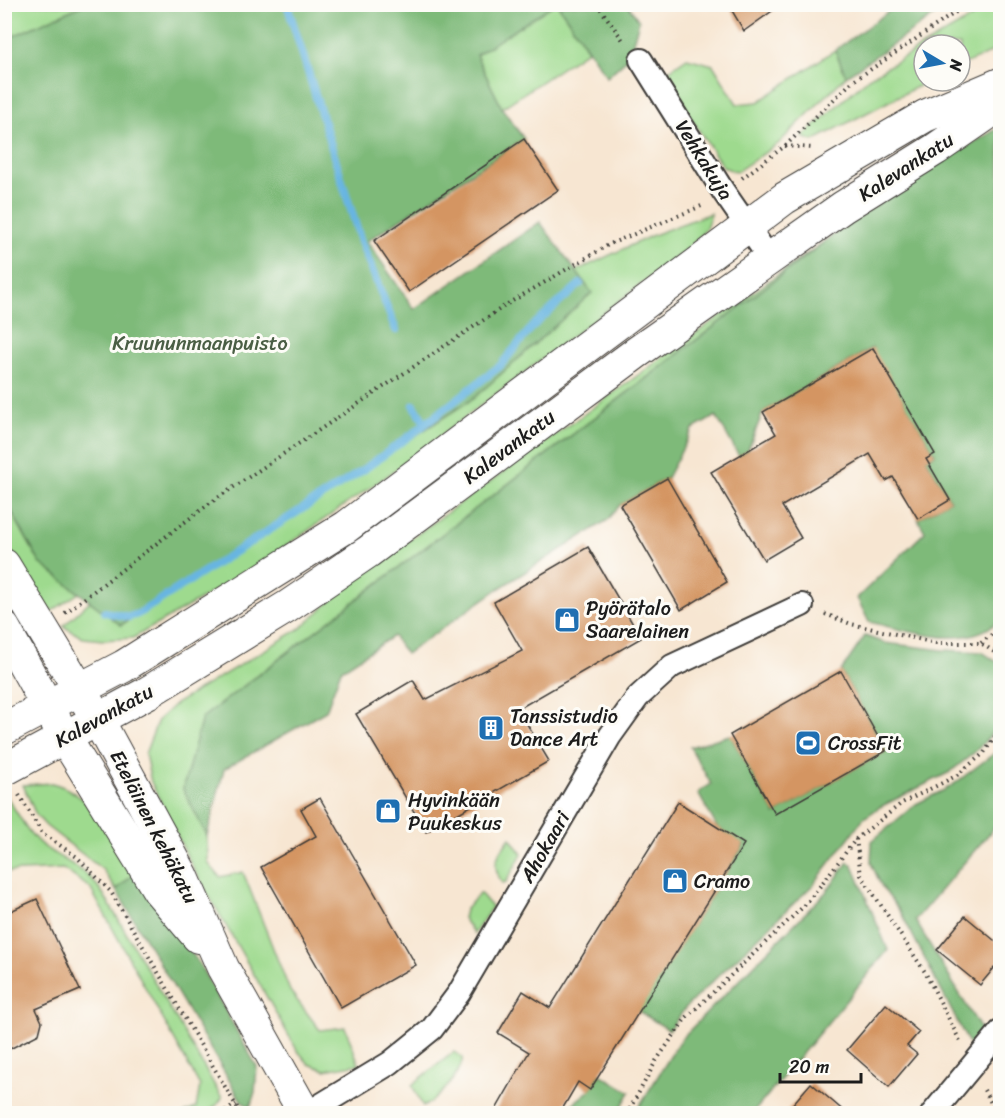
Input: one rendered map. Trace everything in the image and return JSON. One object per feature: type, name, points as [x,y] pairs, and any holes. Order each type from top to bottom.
[{"type":"main road","name":"Kalevankatu","points":[[4,729],[144,654],[346,527],[746,225],[838,165],[925,116],[1000,84]]},
{"type":"main road","name":"Kalevankatu","points":[[9,779],[65,738],[287,607],[368,552],[636,353],[843,207],[1000,105]]},
{"type":"main road","name":"Eteläinen kehäkatu","points":[[4,565],[45,627],[81,688],[182,875],[223,968],[306,1113]]},
{"type":"main road","name":"Eteläinen kehäkatu","points":[[4,628],[65,738],[159,891],[223,968]]},
{"type":"street","name":"Vehkakuja","points":[[641,60],[723,191],[770,259]]},
{"type":"street","name":"Ahokaari","points":[[306,1113],[390,1063],[432,1029],[459,993],[610,736],[638,697],[672,666],[802,605]]},
{"type":"street","points":[[932,1113],[1000,1032]]},
{"type":"path","points":[[597,4],[622,41],[641,60]]},
{"type":"path","points":[[45,627],[210,503],[509,303],[610,244],[707,204],[785,146],[852,82],[960,10],[973,4]]},
{"type":"path","points":[[802,605],[851,624],[936,643],[981,643],[1000,656]]},
{"type":"path","points":[[981,643],[1000,628]]},
{"type":"path","points":[[627,1113],[656,1061],[686,1018],[807,903],[856,839],[902,803],[956,776],[984,753],[1000,729]]},
{"type":"path","points":[[9,779],[42,833],[77,857],[111,892],[241,1113]]},
{"type":"path","points":[[856,839],[861,875],[925,972],[972,1066]]},
{"type":"path","points":[[220,1113],[236,1104]]},
{"type":"green space","points":[[5,4],[83,5],[5,40]]},
{"type":"green space","points":[[553,4],[558,5],[588,50],[502,108],[476,55]]},
{"type":"green space","points":[[899,4],[950,5],[846,76],[835,50]]},
{"type":"green space","name":"Kruununmaanpuisto","points":[[83,5],[553,5],[476,55],[502,108],[524,139],[367,241],[414,309],[540,222],[592,293],[474,398],[121,625],[40,563],[5,499],[4,40]]},
{"type":"green space","points":[[558,5],[628,5],[639,21],[629,57],[607,77]]},
{"type":"green space","points":[[993,5],[1000,5],[1000,41],[993,51],[972,61],[972,33],[945,33]]},
{"type":"green space","points":[[835,50],[846,76],[778,144],[736,172],[723,167],[666,80],[668,71],[687,58],[713,65],[737,104],[758,102]]},
{"type":"green space","points":[[912,52],[912,89],[813,141],[802,137],[868,78]]},
{"type":"green space","points":[[1000,127],[1000,620],[986,630],[971,635],[954,637],[919,634],[869,622],[857,598],[925,532],[918,519],[950,500],[926,459],[935,454],[872,348],[763,412],[748,450],[739,456],[716,416],[693,429],[667,478],[620,505],[608,520],[498,589],[406,654],[393,636],[341,670],[326,711],[224,769],[207,836],[183,789],[202,718],[844,227],[941,162]]},
{"type":"green space","points":[[711,213],[706,229],[690,247],[394,471],[248,572],[133,638],[103,640],[83,638],[63,626],[90,601],[121,625],[474,398],[591,293],[576,271],[653,235]]},
{"type":"green space","points":[[844,227],[202,718],[183,789],[207,836],[208,863],[220,877],[243,872],[290,991],[320,1030],[345,1027],[359,1064],[325,1070],[309,1064],[297,1050],[192,866],[151,782],[145,754],[158,720],[175,704],[301,628],[355,579]]},
{"type":"green space","points":[[4,499],[40,563],[79,593],[52,611],[47,609],[5,543]]},
{"type":"green space","points":[[865,636],[885,643],[982,652],[1000,664],[1000,718],[990,736],[975,752],[950,772],[880,807],[863,819],[814,884],[687,1006],[669,1030],[638,1011],[744,845],[717,827],[698,793],[711,784],[690,747],[730,735],[775,814],[886,751],[841,671]]},
{"type":"green space","points":[[1000,749],[1000,821],[915,920],[983,1033],[970,1046],[901,913],[882,887],[871,863],[872,841],[916,804],[950,787]]},
{"type":"green space","points":[[52,783],[66,788],[91,807],[135,873],[116,890],[103,870],[46,826],[36,815],[23,785]]},
{"type":"green space","points":[[4,793],[37,841],[84,872],[104,895],[222,1098],[211,1110],[201,1113],[184,1113],[196,1108],[200,1086],[90,888],[63,869],[5,872]]},
{"type":"green space","points":[[510,838],[522,854],[506,882],[502,883],[496,865]]},
{"type":"green space","points":[[848,862],[853,866],[888,950],[753,1113],[635,1113],[681,1039],[826,892]]},
{"type":"green space","points":[[135,873],[198,962],[257,1067],[255,1092],[250,1107],[242,1102],[116,890]]},
{"type":"green space","points":[[480,893],[492,907],[474,934],[463,918],[465,910]]},
{"type":"green space","points":[[454,1052],[463,1058],[458,1072],[436,1098],[423,1107],[412,1085]]},
{"type":"green space","points":[[600,1074],[630,1092],[618,1113],[560,1114],[590,1090]]},
{"type":"building","points":[[728,4],[782,4],[744,31]]},
{"type":"building","points":[[524,139],[558,190],[409,292],[374,241]]},
{"type":"building","points":[[873,348],[935,454],[926,459],[950,500],[918,519],[893,477],[886,481],[870,454],[782,506],[801,538],[764,560],[711,472],[776,434],[763,412]]},
{"type":"building","points":[[667,478],[727,582],[681,610],[620,505]]},
{"type":"building","points":[[588,547],[641,638],[518,709],[549,761],[426,832],[356,714],[413,680],[425,700],[522,651],[494,602]]},
{"type":"building","name":"CrossFit","points":[[841,671],[886,751],[775,814],[730,735]]},
{"type":"building","points":[[320,798],[416,965],[341,1008],[261,867],[316,836],[301,809]]},
{"type":"building","points":[[678,802],[744,844],[590,1090],[578,1082],[560,1113],[494,1113],[529,1052],[498,1033],[523,991],[550,1008]]},
{"type":"building","points":[[37,899],[80,990],[36,1009],[42,1022],[39,1034],[4,1052],[4,914]]},
{"type":"building","points":[[965,916],[1000,945],[1000,961],[980,985],[937,950]]},
{"type":"building","points":[[886,1004],[919,1032],[907,1046],[917,1054],[889,1087],[847,1050]]},
{"type":"building","points":[[811,1083],[846,1113],[785,1113]]},
{"type":"waterway","points":[[287,4],[361,242],[396,330]]},
{"type":"waterway","points":[[105,612],[129,617],[138,614],[363,470],[500,366],[534,325],[580,284]]},
{"type":"waterway","points":[[414,405],[425,423]]},
{"type":"place","name":"Pyörätalo Saarelainen","points":[[567,620]]},
{"type":"place","name":"Tanssistudio Dance Art","points":[[491,728]]},
{"type":"place","name":"CrossFit","points":[[808,743]]},
{"type":"place","name":"Hyvinkään Puukeskus","points":[[388,811]]},
{"type":"place","name":"Cramo","points":[[675,881]]}]
